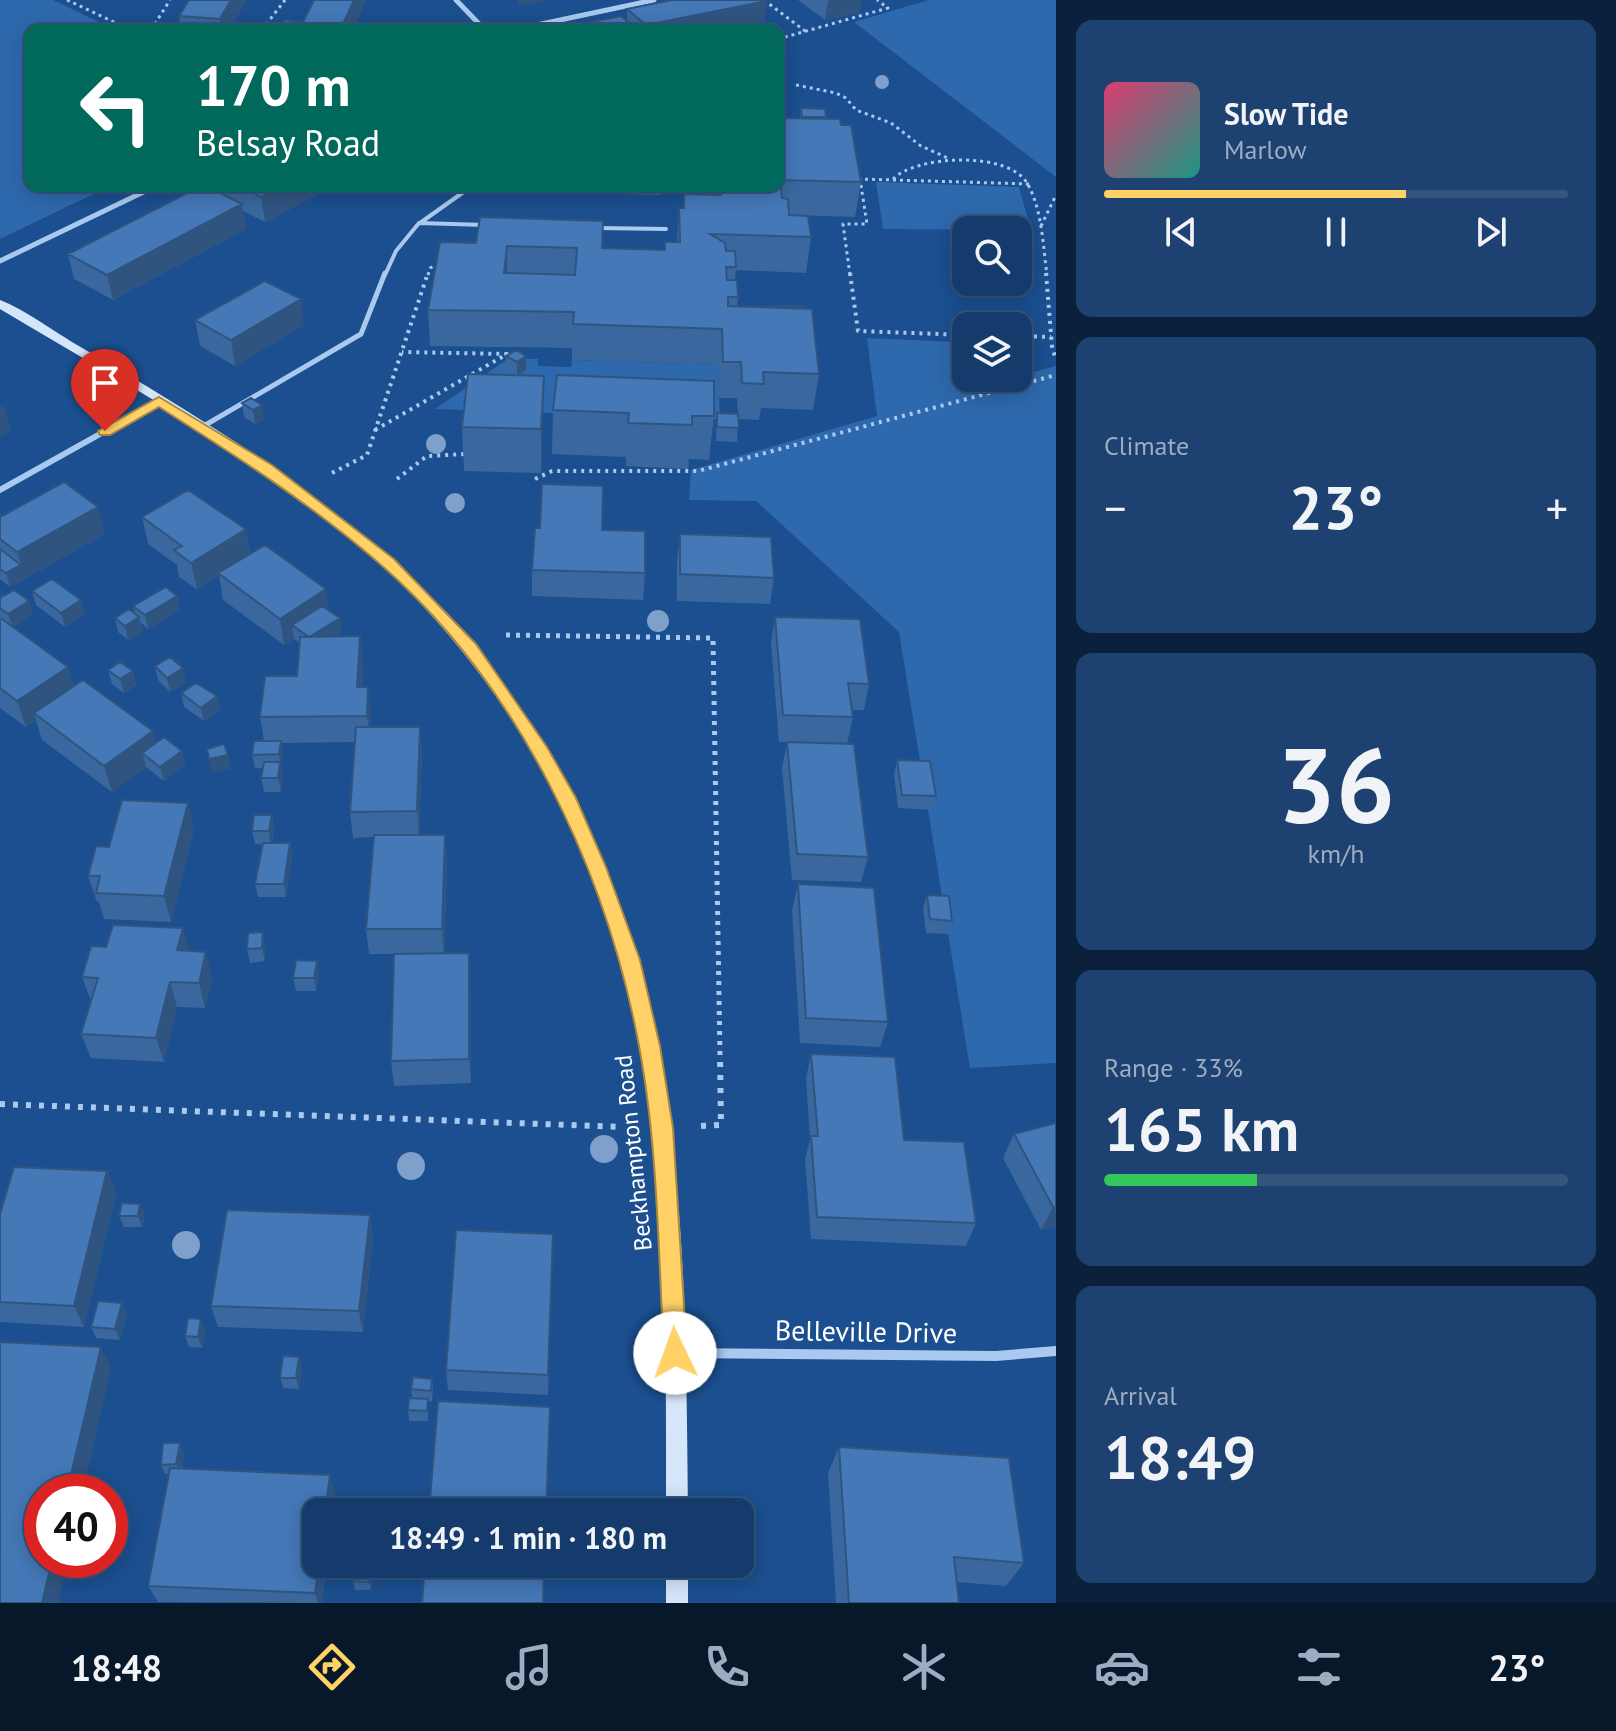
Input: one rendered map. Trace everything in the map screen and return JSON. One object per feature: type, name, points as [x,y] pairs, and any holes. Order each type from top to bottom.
[{"type":"street","points":[[456,0],[479,24]]},
{"type":"street","points":[[541,24],[654,0]]},
{"type":"street","points":[[0,261],[144,192]]},
{"type":"street","name":"Beckhampton Road","points":[[0,304],[267,468],[336,519],[388,563],[470,648],[540,751],[569,803],[597,867],[630,960],[650,1046],[662,1128],[675,1353],[677,1498]]},
{"type":"street","points":[[0,490],[159,401]]},
{"type":"street","name":"Belleville Drive","points":[[675,1353],[996,1356],[1056,1351]]},
{"type":"street","points":[[677,1578],[677,1603]]},
{"type":"lane","points":[[202,427],[361,334],[373,314],[386,266],[401,240],[419,223],[463,192]]},
{"type":"lane","points":[[419,223],[493,225]]},
{"type":"lane","points":[[582,227],[666,229]]},
{"type":"path","points":[[67,0],[118,24]]},
{"type":"path","points":[[155,24],[170,0]]},
{"type":"path","points":[[267,24],[285,0]]},
{"type":"path","points":[[764,0],[805,31]]},
{"type":"path","points":[[784,37],[888,8],[877,0]]},
{"type":"path","points":[[796,85],[836,93],[846,98],[856,110],[898,126],[921,146],[955,161]]},
{"type":"path","points":[[893,180],[900,171],[913,165],[955,161],[997,166],[1020,174],[1030,184],[1041,227],[1056,360]]},
{"type":"path","points":[[952,334],[858,331],[843,224],[867,224],[860,179],[1030,184]]},
{"type":"path","points":[[1041,227],[1056,195]]},
{"type":"path","points":[[324,477],[367,455],[430,268],[453,256]]},
{"type":"path","points":[[1032,336],[1051,337]]},
{"type":"path","points":[[375,431],[507,354],[401,352]]},
{"type":"path","points":[[535,479],[552,471],[698,471],[1056,375]]},
{"type":"path","points":[[397,479],[418,459],[434,452],[465,454]]},
{"type":"path","points":[[0,1104],[662,1128],[721,1125],[713,638],[504,635],[470,648]]},
{"type":"shaded area","points":[[0,0],[53,0],[103,24],[24,24],[24,192],[98,192],[0,239]]},
{"type":"shaded area","points":[[929,0],[1056,0],[1056,177],[854,22]]},
{"type":"shaded area","points":[[876,182],[1019,187],[1027,216],[952,216],[952,230],[883,229]]},
{"type":"shaded area","points":[[867,338],[952,342],[952,392],[1032,392],[1032,373],[1056,366],[1056,1063],[970,1068],[899,632],[756,501],[689,500],[691,470],[877,416]]},
{"type":"shaded area","points":[[509,358],[538,359],[538,366],[571,367],[572,360],[718,365],[720,419],[435,409]]},
{"type":"building","points":[[189,0],[231,0],[220,19],[179,16]]},
{"type":"building","points":[[314,0],[354,0],[343,24],[282,24],[284,20],[303,22]]},
{"type":"building","points":[[672,0],[767,1],[651,24],[645,24],[627,9]]},
{"type":"building","points":[[621,16],[630,24],[581,24]]},
{"type":"building","points":[[801,108],[825,109],[826,117],[802,117]]},
{"type":"building","points":[[784,118],[840,119],[841,125],[851,125],[861,182],[784,180]]},
{"type":"building","points":[[189,192],[219,192],[242,204],[107,275],[68,254]]},
{"type":"building","points":[[251,192],[271,192],[261,197]]},
{"type":"building","points":[[721,192],[781,192],[782,198],[788,199],[789,215],[808,216],[811,237],[710,234],[725,243],[726,251],[735,251],[736,267],[726,267],[727,280],[737,280],[738,297],[728,297],[728,306],[812,309],[819,374],[763,372],[764,384],[742,383],[741,362],[723,362],[722,329],[573,324],[574,312],[428,310],[440,242],[476,243],[480,217],[603,221],[602,248],[665,250],[665,242],[680,242],[679,208],[684,208],[684,194],[721,195]],"holes":[[[507,246],[577,248],[575,275],[504,273]]]},
{"type":"building","points":[[265,281],[301,299],[231,340],[195,320]]},
{"type":"building","points":[[805,306],[805,308],[768,307]]},
{"type":"building","points":[[516,350],[526,356],[517,362],[506,356]]},
{"type":"building","points":[[468,374],[544,376],[541,429],[462,427]]},
{"type":"building","points":[[557,375],[714,381],[714,416],[692,416],[692,425],[628,423],[629,413],[553,410]]},
{"type":"building","points":[[251,398],[262,405],[253,410],[242,403]]},
{"type":"building","points":[[717,413],[738,414],[739,428],[717,427]]},
{"type":"building","points":[[64,482],[98,507],[17,552],[0,539],[0,515]]},
{"type":"building","points":[[542,484],[603,486],[602,530],[645,531],[645,573],[532,570],[535,528],[540,528]]},
{"type":"building","points":[[188,490],[246,529],[191,563],[174,550],[182,546],[142,517]]},
{"type":"building","points":[[680,534],[771,537],[774,578],[680,574]]},
{"type":"building","points":[[265,545],[326,589],[280,619],[218,573]]},
{"type":"building","points":[[0,549],[21,565],[6,573],[0,569]]},
{"type":"building","points":[[52,579],[81,600],[61,613],[32,591]]},
{"type":"building","points":[[166,587],[177,596],[145,615],[133,606]]},
{"type":"building","points":[[14,590],[29,601],[8,614],[0,608],[0,598]]},
{"type":"building","points":[[322,606],[340,618],[309,637],[292,625]]},
{"type":"building","points":[[129,609],[139,617],[125,626],[115,618]]},
{"type":"building","points":[[775,617],[860,619],[869,684],[848,683],[853,717],[783,715]]},
{"type":"building","points":[[2,619],[68,667],[17,701],[0,688]]},
{"type":"building","points":[[360,636],[357,687],[368,687],[367,716],[260,717],[265,676],[297,676],[300,637]]},
{"type":"building","points":[[170,657],[183,668],[167,678],[155,666]]},
{"type":"building","points":[[120,662],[133,671],[120,679],[108,670]]},
{"type":"building","points":[[83,680],[153,731],[104,766],[34,713]]},
{"type":"building","points":[[196,683],[217,696],[201,708],[181,693]]},
{"type":"building","points":[[356,727],[420,727],[417,811],[350,812]]},
{"type":"building","points":[[164,737],[182,751],[160,767],[142,753]]},
{"type":"building","points":[[254,741],[281,741],[279,754],[252,755]]},
{"type":"building","points":[[787,742],[854,744],[868,857],[797,854]]},
{"type":"building","points":[[224,744],[228,755],[209,759],[207,749]]},
{"type":"building","points":[[897,760],[930,761],[936,796],[902,795]]},
{"type":"building","points":[[264,762],[280,762],[278,778],[261,778]]},
{"type":"building","points":[[122,800],[188,803],[164,896],[96,893],[100,876],[88,876],[96,846],[109,847]]},
{"type":"building","points":[[254,815],[272,815],[269,831],[252,831]]},
{"type":"building","points":[[374,835],[445,835],[442,929],[366,929]]},
{"type":"building","points":[[263,843],[290,843],[284,884],[255,884]]},
{"type":"building","points":[[798,884],[874,888],[888,1022],[806,1018]]},
{"type":"building","points":[[927,895],[949,896],[952,921],[930,919]]},
{"type":"building","points":[[113,925],[183,928],[177,950],[206,952],[199,983],[170,982],[156,1038],[81,1034],[98,978],[82,977],[91,946],[106,947]]},
{"type":"building","points":[[263,932],[262,948],[247,949],[248,933]]},
{"type":"building","points":[[469,953],[469,1059],[391,1061],[394,954]]},
{"type":"building","points":[[296,960],[317,961],[314,978],[293,978]]},
{"type":"building","points":[[811,1054],[895,1057],[904,1140],[964,1142],[976,1223],[817,1217],[811,1136],[818,1136]]},
{"type":"building","points":[[1056,1123],[1056,1207],[1053,1207],[1014,1134]]},
{"type":"building","points":[[14,1167],[107,1171],[74,1306],[0,1302],[0,1214]]},
{"type":"building","points":[[122,1203],[140,1204],[138,1216],[119,1216]]},
{"type":"building","points":[[227,1210],[370,1215],[359,1311],[211,1306]]},
{"type":"building","points":[[456,1230],[553,1234],[548,1375],[446,1370]]},
{"type":"building","points":[[98,1301],[122,1303],[115,1329],[91,1327]]},
{"type":"building","points":[[188,1318],[201,1319],[198,1337],[185,1336]]},
{"type":"building","points":[[0,1342],[101,1347],[71,1474],[24,1474],[24,1578],[48,1578],[42,1603],[0,1603]]},
{"type":"building","points":[[283,1356],[299,1357],[296,1378],[280,1378]]},
{"type":"building","points":[[413,1377],[432,1379],[431,1391],[411,1389]]},
{"type":"building","points":[[409,1398],[428,1399],[427,1411],[408,1410]]},
{"type":"building","points":[[438,1401],[550,1407],[547,1498],[430,1498]]},
{"type":"building","points":[[163,1443],[180,1443],[176,1464],[161,1465]]},
{"type":"building","points":[[839,1447],[1009,1458],[1024,1563],[954,1557],[959,1603],[849,1603]]},
{"type":"building","points":[[170,1468],[330,1475],[327,1498],[302,1498],[302,1578],[317,1578],[315,1593],[148,1586]]},
{"type":"building","points":[[353,1578],[369,1578],[369,1582],[353,1581]]},
{"type":"building","points":[[424,1578],[544,1578],[543,1603],[422,1603]]},
{"type":"route","points":[[105,431],[159,401],[267,468],[325,510],[388,563],[470,648],[540,751],[569,803],[597,867],[630,960],[650,1046],[662,1128],[675,1353]]}]
